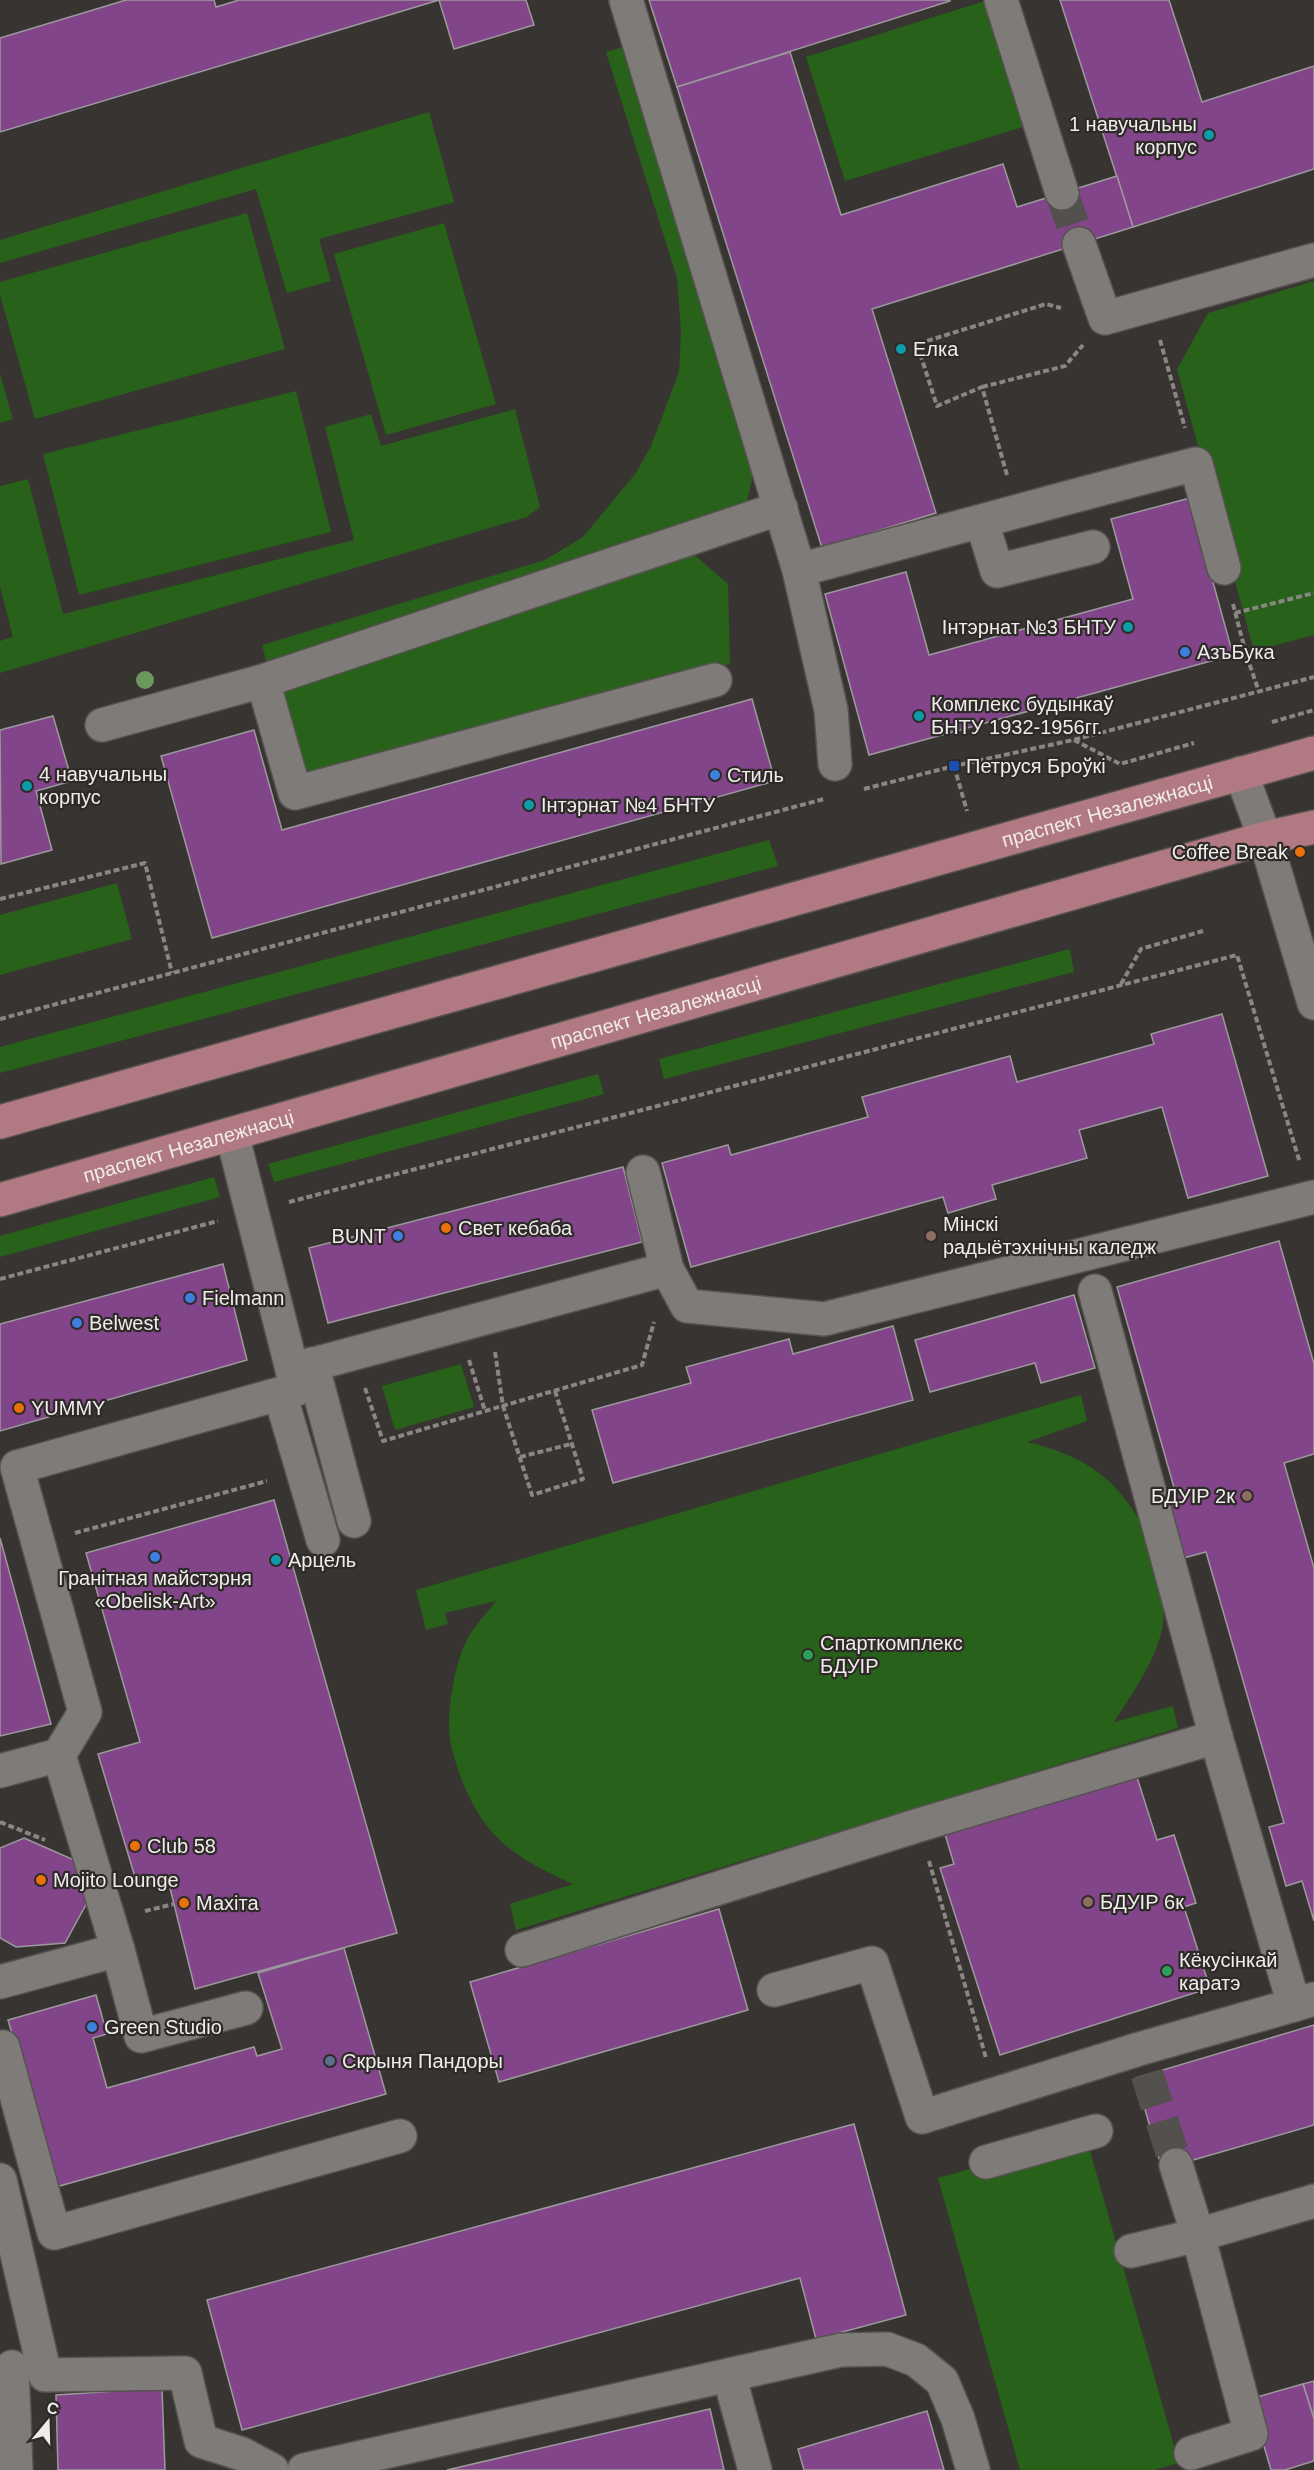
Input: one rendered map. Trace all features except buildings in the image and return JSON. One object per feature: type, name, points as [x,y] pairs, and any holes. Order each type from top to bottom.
[{"type":"main road","name":"праспект Незалежнасці","points":[[0,1122],[1314,753]]},
{"type":"main road","name":"праспект Незалежнасці","points":[[0,1200],[1265,838],[1314,827]]},
{"type":"street","points":[[626,0],[799,570],[831,710],[835,764]]},
{"type":"street","points":[[1001,0],[1062,193]]},
{"type":"street","points":[[1079,244],[1105,318],[1314,260]]},
{"type":"street","points":[[799,570],[1196,464],[1224,568]]},
{"type":"street","points":[[102,725],[263,681],[781,508]]},
{"type":"street","points":[[982,522],[996,571],[1093,547]]},
{"type":"street","points":[[263,681],[295,793],[715,680]]},
{"type":"street","points":[[1241,772],[1265,838],[1314,1003]]},
{"type":"street","points":[[232,1134],[252,1212],[302,1372],[354,1521]]},
{"type":"street","points":[[643,1172],[667,1269],[687,1306],[824,1320],[1312,1197]]},
{"type":"street","points":[[0,1771],[59,1755],[84,1712],[17,1467],[302,1372],[489,1317],[667,1269]]},
{"type":"street","points":[[774,1990],[872,1963],[921,2117],[996,2094],[1143,2062],[1304,2002],[1216,1737],[1095,1291]]},
{"type":"street","points":[[302,1372],[299,1459],[323,1540]]},
{"type":"street","points":[[522,1950],[919,1825],[1216,1737]]},
{"type":"street","points":[[59,1755],[118,1950],[141,2037],[246,2008]]},
{"type":"street","points":[[0,1982],[118,1950]]},
{"type":"street","points":[[0,2048],[3,2047],[54,2233],[400,2136]]},
{"type":"street","points":[[986,2162],[1096,2131]]},
{"type":"street","points":[[1176,2164],[1198,2235],[1251,2434],[1191,2453]]},
{"type":"street","points":[[0,2180],[18,2365],[16,2470]]},
{"type":"street","points":[[1131,2251],[1198,2235],[1314,2201]]},
{"type":"street","points":[[304,2470],[841,2350],[886,2349],[916,2360],[942,2381],[958,2419],[973,2470]]},
{"type":"street","points":[[18,2365],[45,2375],[185,2373],[201,2441],[242,2454],[272,2470]]},
{"type":"street","points":[[729,2375],[755,2470]]},
{"type":"path","points":[[1046,304],[1105,318],[1065,366],[982,387],[937,406],[917,344],[1046,304]]},
{"type":"path","points":[[1151,307],[1196,464]]},
{"type":"path","points":[[982,387],[1017,510]]},
{"type":"path","points":[[1224,568],[1258,692]]},
{"type":"path","points":[[1235,613],[1314,593]]},
{"type":"path","points":[[859,790],[1073,740],[1314,677]]},
{"type":"path","points":[[1272,722],[1314,710]]},
{"type":"path","points":[[1073,740],[1120,764],[1194,743]]},
{"type":"path","points":[[954,766],[977,847]]},
{"type":"path","points":[[0,1019],[829,798]]},
{"type":"path","points":[[0,899],[145,863],[172,973]]},
{"type":"path","points":[[1120,985],[1141,949],[1203,931]]},
{"type":"path","points":[[0,1279],[1237,955],[1312,1197]]},
{"type":"path","points":[[302,1372],[362,1380],[383,1441],[642,1365],[667,1269]]},
{"type":"path","points":[[489,1317],[503,1406],[532,1495],[583,1479],[555,1390]]},
{"type":"path","points":[[520,1457],[572,1444]]},
{"type":"path","points":[[73,1534],[277,1478],[299,1459]]},
{"type":"path","points":[[919,1825],[996,2094]]},
{"type":"green space","points":[[985,1],[1023,127],[845,181],[806,57]]},
{"type":"green space","points":[[634,44],[754,469],[745,512],[690,551],[728,584],[730,664],[299,783],[262,645],[545,560],[583,537],[636,473],[651,446],[679,372],[681,331],[677,278],[606,52]]},
{"type":"green space","points":[[429,112],[454,202],[319,239],[331,281],[287,293],[256,189],[0,263],[0,240]]},
{"type":"green space","points":[[247,213],[285,349],[35,419],[0,295],[0,282]]},
{"type":"green space","points":[[444,223],[496,404],[386,435],[334,254]]},
{"type":"green space","points":[[1314,281],[1314,635],[1254,651],[1177,369],[1208,313]]},
{"type":"green space","points":[[0,374],[13,419],[0,423]]},
{"type":"green space","points":[[296,391],[331,532],[79,595],[43,454]]},
{"type":"green space","points":[[515,409],[540,507],[527,517],[0,673],[0,641],[13,637],[0,586],[0,486],[28,479],[63,614],[354,540],[325,427],[371,414],[381,446]]},
{"type":"green space","points":[[769,840],[778,866],[0,1073],[0,1047]]},
{"type":"green space","points":[[117,883],[132,939],[0,975],[0,915]]},
{"type":"green space","points":[[1070,949],[1074,972],[664,1079],[659,1059]]},
{"type":"green space","points":[[598,1074],[604,1094],[274,1182],[268,1164]]},
{"type":"green space","points":[[214,1177],[220,1197],[0,1257],[0,1236]]},
{"type":"green space","points":[[461,1364],[474,1407],[395,1430],[382,1386]]},
{"type":"green space","name":"Спарткомплекс БДУІР","points":[[1081,1395],[1087,1421],[1027,1442],[1063,1453],[1108,1480],[1132,1508],[1142,1525],[1161,1594],[1164,1609],[1163,1624],[1150,1663],[1114,1722],[1173,1706],[1178,1728],[516,1930],[510,1904],[573,1884],[541,1869],[495,1835],[473,1805],[454,1757],[449,1721],[458,1664],[469,1636],[496,1601],[445,1613],[448,1624],[426,1630],[416,1590]]},
{"type":"green space","points":[[1086,2137],[1179,2463],[1154,2470],[1020,2470],[938,2178]]},
{"type":"tunnel","points":[[1062,193],[1079,244]]},
{"type":"tunnel","points":[[1147,2074],[1176,2165]]},
{"type":"place","name":"1 навучальны корпус","points":[[1209,135]]},
{"type":"place","name":"Елка","points":[[901,349]]},
{"type":"place","name":"Інтэрнат №3 БНТУ","points":[[1128,627]]},
{"type":"place","name":"АзъБука","points":[[1185,652]]},
{"type":"place","name":"Комплекс будынкаў БНТУ 1932-1956гг.","points":[[919,716]]},
{"type":"place","name":"Петруся Броўкі","points":[[954,766]]},
{"type":"place","name":"Стиль","points":[[715,775]]},
{"type":"place","name":"4 навучальны корпус","points":[[27,786]]},
{"type":"place","name":"Інтэрнат №4 БНТУ","points":[[529,805]]},
{"type":"place","name":"Coffee Break","points":[[1300,852]]},
{"type":"place","name":"Свет кебаба","points":[[446,1228]]},
{"type":"place","name":"BUNT","points":[[398,1236]]},
{"type":"place","name":"Мінскі радыётэхнічны каледж","points":[[931,1236]]},
{"type":"place","name":"Fielmann","points":[[190,1298]]},
{"type":"place","name":"Belwest","points":[[77,1323]]},
{"type":"place","name":"YUMMY","points":[[19,1408]]},
{"type":"place","name":"БДУІР 2к","points":[[1247,1496]]},
{"type":"place","name":"Гранітная майстэрня «Obelisk-Art»","points":[[155,1557]]},
{"type":"place","name":"Арцель","points":[[276,1560]]},
{"type":"place","name":"Спарткомплекс БДУІР","points":[[808,1655]]},
{"type":"place","name":"Club 58","points":[[135,1846]]},
{"type":"place","name":"Mojito Lounge","points":[[41,1880]]},
{"type":"place","name":"БДУІР 6к","points":[[1088,1902]]},
{"type":"place","name":"Махіта","points":[[184,1903]]},
{"type":"place","name":"Кёкусінкай каратэ","points":[[1167,1971]]},
{"type":"place","name":"Green Studio","points":[[92,2027]]},
{"type":"place","name":"Скрыня Пандоры","points":[[330,2061]]}]
